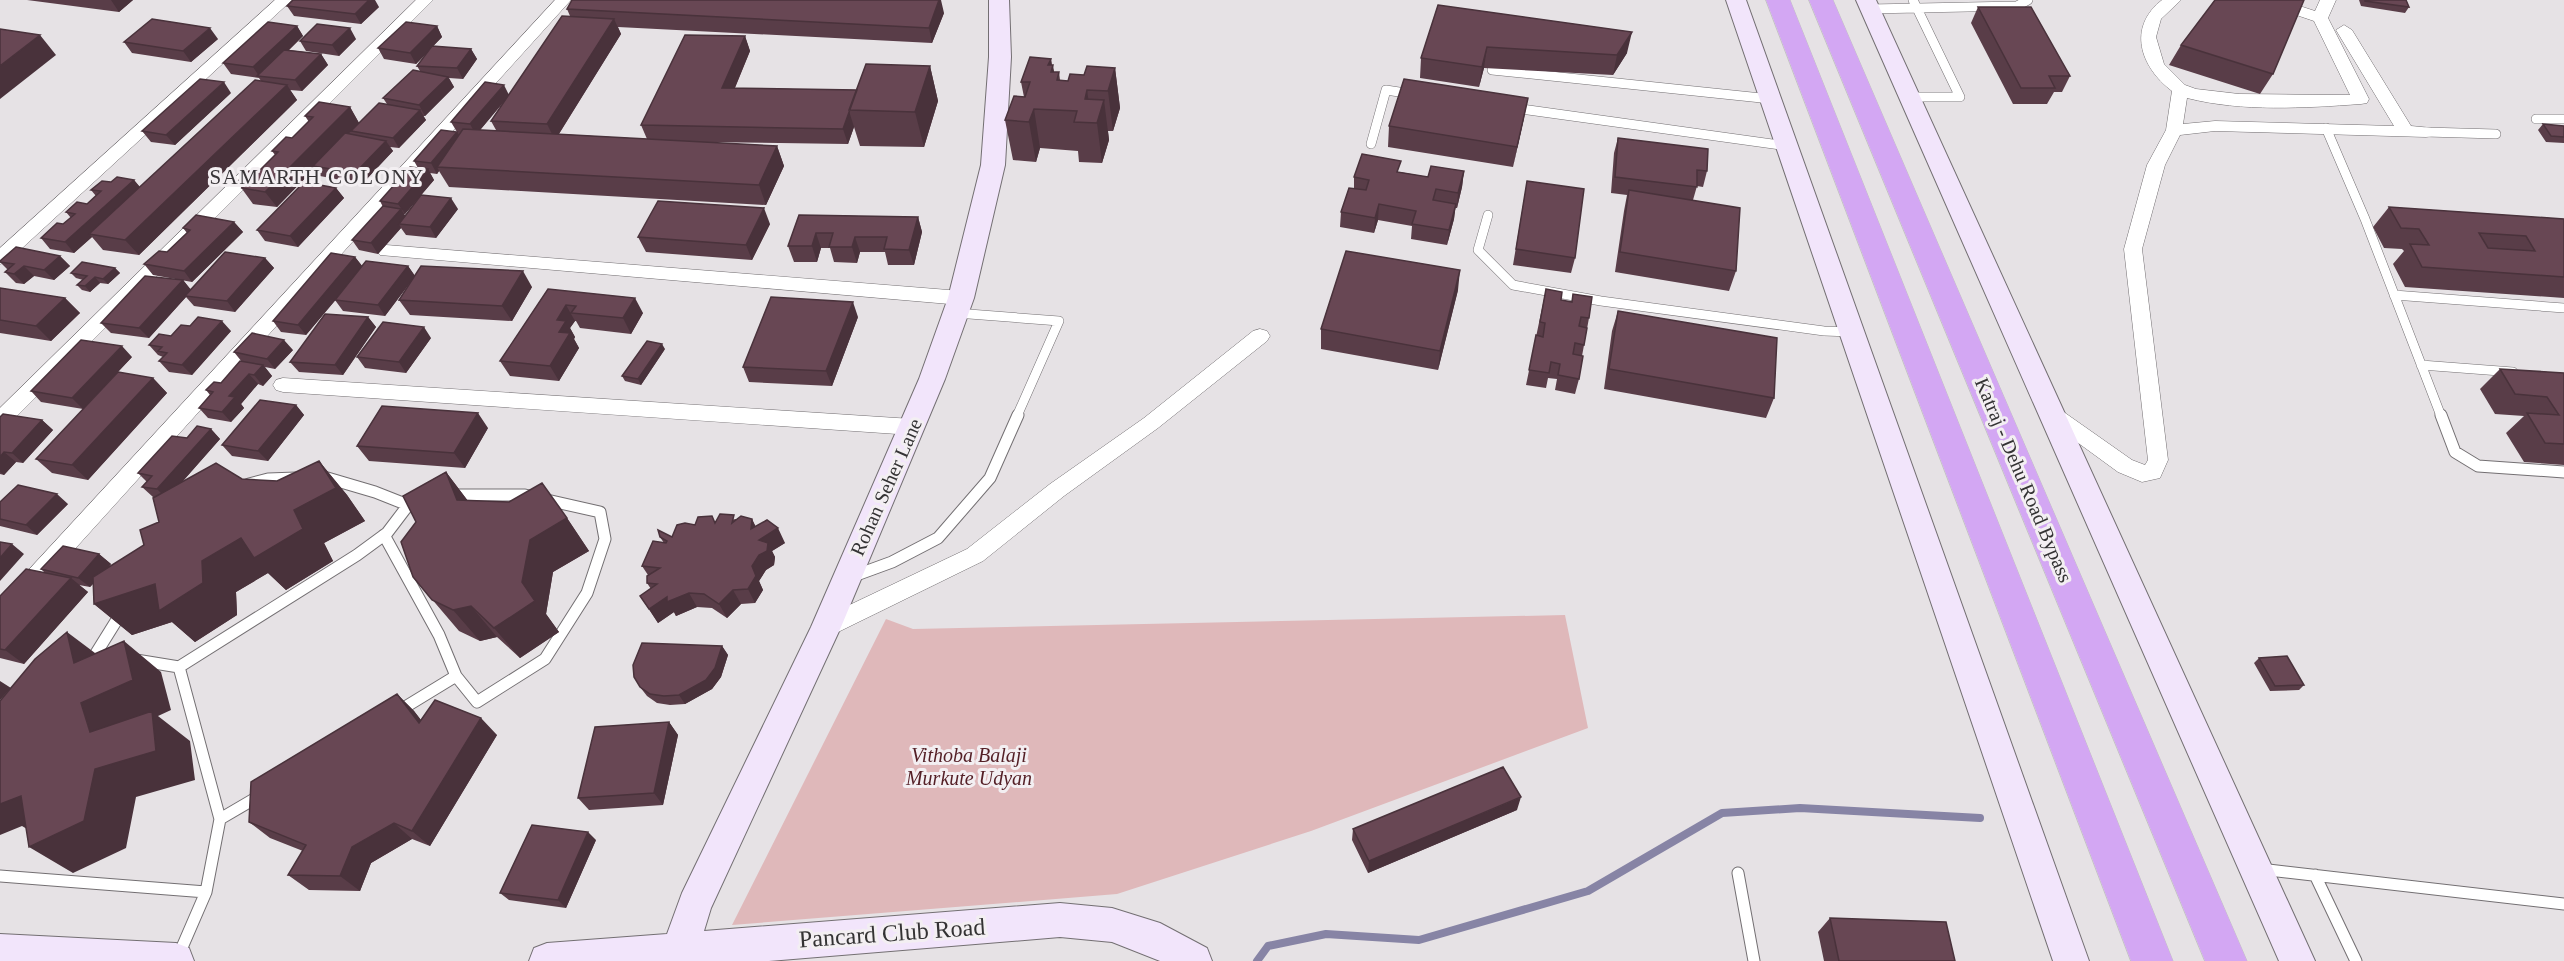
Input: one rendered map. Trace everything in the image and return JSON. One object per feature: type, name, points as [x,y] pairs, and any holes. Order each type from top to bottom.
[{"type":"highway","points":[[1778,0],[2152,961]]},
{"type":"highway","name":"Katraj - Dehu Road Bypass","points":[[1821,0],[2226,961]]},
{"type":"street","points":[[0,258],[284,0]]},
{"type":"street","points":[[0,421],[425,0]]},
{"type":"street","points":[[0,616],[563,0]]},
{"type":"street","name":"Rohan Seher Lane","points":[[679,955],[694,905],[826,627],[912,427],[958,305],[993,165],[1000,57],[999,0]]},
{"type":"street","points":[[1736,0],[2071,961]]},
{"type":"street","points":[[2173,0],[2164,5],[2152,18],[2147,35],[2156,65],[2180,90],[2210,98],[2313,101],[2361,99],[2320,18],[2266,0]]},
{"type":"street","points":[[2320,18],[2328,0]]},
{"type":"street","points":[[1868,5],[2297,961]]},
{"type":"street","points":[[2344,30],[2406,131]]},
{"type":"street","points":[[2051,413],[2125,466],[2142,474],[2153,472],[2158,460],[2133,249],[2157,165],[2174,130],[2180,90]]},
{"type":"street","points":[[2174,130],[2215,126],[2426,132]]},
{"type":"street","points":[[386,251],[958,305]]},
{"type":"street","points":[[826,627],[975,555],[1057,490],[1151,423],[1260,336]]},
{"type":"street","points":[[284,385],[912,427]]},
{"type":"street","name":"Pancard Club Road","points":[[547,961],[679,955],[1060,920],[1112,925],[1160,940],[1194,961]]},
{"type":"street","points":[[0,952],[176,961]]},
{"type":"lane","points":[[1909,97],[1960,97],[1913,0]]},
{"type":"lane","points":[[1868,5],[1918,10],[2017,6],[2028,0]]},
{"type":"lane","points":[[1492,70],[1771,99]]},
{"type":"lane","points":[[1371,144],[1386,90],[1421,95]]},
{"type":"lane","points":[[1503,106],[1787,146]]},
{"type":"lane","points":[[2536,119],[2564,119]]},
{"type":"lane","points":[[2326,128],[2365,219],[2455,452],[2478,466],[2564,472]]},
{"type":"lane","points":[[2426,132],[2496,134]]},
{"type":"lane","points":[[1488,215],[1478,250],[1513,285],[1624,304],[1824,331],[1852,332]]},
{"type":"lane","points":[[2365,219],[2377,220]]},
{"type":"lane","points":[[2394,295],[2564,308]]},
{"type":"lane","points":[[846,579],[892,562],[938,538],[990,478],[1059,321],[958,305]]},
{"type":"lane","points":[[2421,365],[2528,373]]},
{"type":"lane","points":[[239,486],[268,479],[320,476],[375,492],[408,505],[454,494],[525,495],[600,512],[605,539],[587,592],[545,659],[477,702],[456,676],[439,634],[384,536]]},
{"type":"lane","points":[[109,656],[179,667],[384,536],[408,505]]},
{"type":"lane","points":[[82,672],[109,656],[130,598]]},
{"type":"lane","points":[[176,961],[206,892],[220,819],[179,667]]},
{"type":"lane","points":[[382,721],[456,676]]},
{"type":"lane","points":[[220,819],[271,789]]},
{"type":"lane","points":[[2256,868],[2564,904]]},
{"type":"lane","points":[[1738,873],[1754,961]]},
{"type":"lane","points":[[2315,875],[2356,961]]},
{"type":"lane","points":[[0,876],[206,892]]},
{"type":"green space","name":"Vithoba Balaji Murkute Udyan","points":[[1565,615],[1588,728],[1311,831],[1117,894],[732,925],[886,619],[913,629]]},
{"type":"building","points":[[293,0],[369,0],[355,14],[287,6]]},
{"type":"building","points":[[572,0],[939,0],[929,28],[567,9]]},
{"type":"building","points":[[2215,0],[2304,0],[2273,74],[2181,45]]},
{"type":"building","points":[[2406,0],[2409,7],[2365,1]]},
{"type":"building","points":[[1438,5],[1632,32],[1617,55],[1487,47],[1482,67],[1421,58]]},
{"type":"building","points":[[1978,7],[2031,7],[2070,76],[2049,76],[2055,88],[2021,88]]},
{"type":"building","points":[[562,16],[614,19],[547,124],[491,121]]},
{"type":"building","points":[[152,19],[210,28],[183,51],[124,42]]},
{"type":"building","points":[[268,22],[297,26],[253,67],[223,63]]},
{"type":"building","points":[[406,22],[437,26],[410,53],[378,48]]},
{"type":"building","points":[[317,24],[350,28],[332,45],[300,41]]},
{"type":"building","points":[[0,29],[40,35],[0,66]]},
{"type":"building","points":[[685,35],[745,36],[722,88],[857,90],[843,129],[641,125]]},
{"type":"building","points":[[432,46],[471,49],[457,68],[417,66]]},
{"type":"building","points":[[284,50],[321,54],[295,80],[257,76]]},
{"type":"building","points":[[1030,57],[1051,59],[1048,65],[1053,65],[1051,72],[1059,72],[1057,80],[1068,81],[1070,74],[1084,75],[1087,66],[1115,68],[1108,91],[1087,90],[1085,99],[1104,100],[1097,123],[1074,122],[1077,111],[1034,109],[1029,122],[1005,120],[1014,96],[1025,97],[1030,82],[1021,82]]},
{"type":"building","points":[[866,64],[930,66],[915,112],[849,110]]},
{"type":"building","points":[[413,70],[448,77],[419,105],[383,98]]},
{"type":"building","points":[[200,79],[224,82],[166,135],[142,131]]},
{"type":"building","points":[[1404,79],[1528,98],[1517,147],[1389,126]]},
{"type":"building","points":[[255,80],[287,85],[125,240],[89,234]]},
{"type":"building","points":[[485,82],[504,85],[470,124],[451,122]]},
{"type":"building","points":[[319,102],[350,107],[265,192],[242,188],[246,183],[237,182],[249,171],[258,172],[278,152],[272,151],[286,137],[292,138],[313,117],[305,116]]},
{"type":"building","points":[[379,103],[420,110],[393,138],[351,131]]},
{"type":"building","points":[[2543,124],[2564,126],[2564,137],[2551,136]]},
{"type":"building","points":[[463,129],[777,146],[759,185],[437,167]]},
{"type":"building","points":[[441,130],[457,132],[431,163],[414,161]]},
{"type":"building","points":[[345,133],[386,141],[355,173],[313,166]]},
{"type":"building","points":[[1618,138],[1708,149],[1707,171],[1697,170],[1697,187],[1615,177]]},
{"type":"building","points":[[1362,154],[1401,161],[1397,172],[1428,177],[1431,166],[1464,171],[1458,193],[1436,189],[1433,200],[1456,204],[1449,230],[1412,224],[1416,211],[1379,204],[1375,218],[1341,212],[1349,188],[1366,190],[1369,180],[1354,177]]},
{"type":"building","points":[[410,167],[428,169],[398,204],[380,201]]},
{"type":"building","points":[[117,177],[134,180],[65,242],[41,238],[57,223],[63,224],[75,214],[66,212],[77,202],[87,204],[101,191],[91,190],[102,181],[111,182]]},
{"type":"building","points":[[1527,181],[1584,189],[1575,258],[1516,249]]},
{"type":"building","points":[[304,182],[336,188],[290,236],[257,230]]},
{"type":"building","points":[[1629,190],[1740,208],[1736,271],[1620,252]]},
{"type":"building","points":[[421,195],[451,198],[430,227],[399,224]]},
{"type":"building","points":[[658,201],[764,208],[746,245],[638,237]]},
{"type":"building","points":[[383,206],[401,209],[371,243],[352,240]]},
{"type":"building","points":[[2389,207],[2564,219],[2564,277],[2422,267],[2410,244],[2429,245],[2419,229],[2401,228]],"holes":[[[2479,233],[2526,236],[2535,251],[2488,248]]]},
{"type":"building","points":[[196,215],[234,222],[184,271],[144,264],[159,251],[167,252],[190,230],[183,228]]},
{"type":"building","points":[[799,215],[918,217],[909,250],[884,249],[887,237],[855,237],[852,247],[829,247],[833,233],[816,233],[812,246],[788,246]]},
{"type":"building","points":[[16,247],[60,256],[44,270],[24,266],[14,274],[5,272],[14,264],[0,261]]},
{"type":"building","points":[[1346,251],[1460,270],[1440,351],[1321,329]]},
{"type":"building","points":[[225,252],[265,258],[227,301],[185,296]]},
{"type":"building","points":[[331,253],[355,257],[298,325],[273,321]]},
{"type":"building","points":[[366,261],[408,266],[378,305],[335,300]]},
{"type":"building","points":[[82,262],[115,268],[103,279],[95,277],[85,286],[77,285],[87,276],[71,273]]},
{"type":"building","points":[[421,266],[523,271],[502,306],[399,300]]},
{"type":"building","points":[[145,276],[183,280],[139,328],[101,323]]},
{"type":"building","points":[[0,288],[65,298],[36,326],[0,320]]},
{"type":"building","points":[[548,289],[635,298],[623,318],[571,313],[576,306],[566,305],[557,320],[566,321],[559,332],[570,333],[550,366],[500,361]]},
{"type":"building","points":[[1546,289],[1562,292],[1561,300],[1572,302],[1573,294],[1592,297],[1589,318],[1581,317],[1579,326],[1587,328],[1584,345],[1575,343],[1573,354],[1583,356],[1579,379],[1558,375],[1560,364],[1551,362],[1549,373],[1529,370],[1536,335],[1543,337],[1545,323],[1540,322]]},
{"type":"building","points":[[771,297],[853,302],[826,371],[743,367]]},
{"type":"building","points":[[1618,311],[1777,338],[1774,398],[1609,369]]},
{"type":"building","points":[[325,314],[368,317],[335,365],[290,362]]},
{"type":"building","points":[[198,317],[222,321],[182,365],[159,361],[167,353],[158,351],[162,347],[149,345],[159,334],[171,336],[181,325],[190,326]]},
{"type":"building","points":[[383,322],[424,327],[399,362],[357,357]]},
{"type":"building","points":[[252,333],[284,340],[267,359],[234,352]]},
{"type":"building","points":[[81,340],[122,346],[72,398],[31,391]]},
{"type":"building","points":[[647,341],[662,344],[638,379],[622,376]]},
{"type":"building","points":[[240,361],[263,365],[254,375],[249,374],[229,396],[235,397],[222,412],[199,408],[213,392],[206,390],[214,382],[221,383]]},
{"type":"building","points":[[2500,369],[2564,373],[2564,444],[2545,443],[2527,413],[2559,415],[2547,397],[2515,394]]},
{"type":"building","points":[[118,372],[153,378],[72,465],[36,459]]},
{"type":"building","points":[[260,400],[296,405],[258,451],[222,445]]},
{"type":"building","points":[[382,406],[478,413],[454,453],[357,446]]},
{"type":"building","points":[[3,414],[42,420],[12,453],[4,452],[0,457],[0,417]]},
{"type":"building","points":[[197,426],[211,429],[157,489],[142,487],[152,476],[138,473],[172,436],[187,438]]},
{"type":"building","points":[[319,461],[336,488],[294,510],[303,529],[254,558],[241,538],[202,561],[203,583],[159,611],[155,584],[94,604],[93,577],[144,545],[140,530],[159,522],[153,498],[216,463],[242,479],[277,481]]},
{"type":"building","points":[[446,472],[457,500],[509,502],[542,483],[567,518],[530,540],[522,582],[535,601],[494,628],[471,606],[453,610],[432,600],[413,577],[401,542],[416,522],[403,496]]},
{"type":"building","points":[[18,485],[57,494],[26,525],[0,519],[0,502]]},
{"type":"building","points":[[720,514],[734,515],[732,523],[741,516],[752,519],[751,529],[767,520],[778,528],[759,540],[768,543],[767,551],[759,555],[752,566],[756,576],[748,589],[733,590],[719,604],[704,594],[689,593],[667,602],[667,597],[649,609],[640,596],[657,584],[647,583],[647,576],[660,568],[642,566],[653,541],[666,543],[667,541],[660,537],[658,530],[672,537],[677,525],[685,523],[695,525],[698,517],[712,516],[715,523]]},
{"type":"building","points":[[0,542],[12,544],[0,558]]},
{"type":"building","points":[[63,546],[99,554],[78,578],[41,569]]},
{"type":"building","points":[[26,569],[71,578],[5,650],[0,649],[0,596]]},
{"type":"building","points":[[67,632],[74,663],[124,641],[133,680],[81,703],[90,732],[152,711],[156,751],[95,769],[84,821],[29,847],[21,796],[0,804],[0,701],[35,659]]},
{"type":"building","points":[[642,643],[722,646],[715,668],[706,680],[679,695],[664,696],[650,694],[640,687],[634,677],[633,665]]},
{"type":"building","points":[[2287,656],[2304,685],[2275,686],[2259,658]]},
{"type":"building","points":[[397,694],[419,723],[435,700],[481,718],[412,831],[394,823],[352,847],[340,876],[288,875],[306,845],[249,822],[251,782]]},
{"type":"building","points":[[669,722],[654,793],[578,798],[595,727]]},
{"type":"building","points":[[1503,767],[1521,797],[1369,861],[1353,829]]},
{"type":"building","points":[[532,825],[588,832],[558,900],[500,893]]},
{"type":"building","points":[[1830,918],[1946,922],[1955,961],[1839,961]]},
{"type":"waterway","points":[[1257,961],[1268,946],[1326,934],[1419,940],[1588,891],[1722,813],[1800,808],[1980,818]]},
{"type":"district","name":"SAMARTH COLONY","points":[[317,177]]}]
